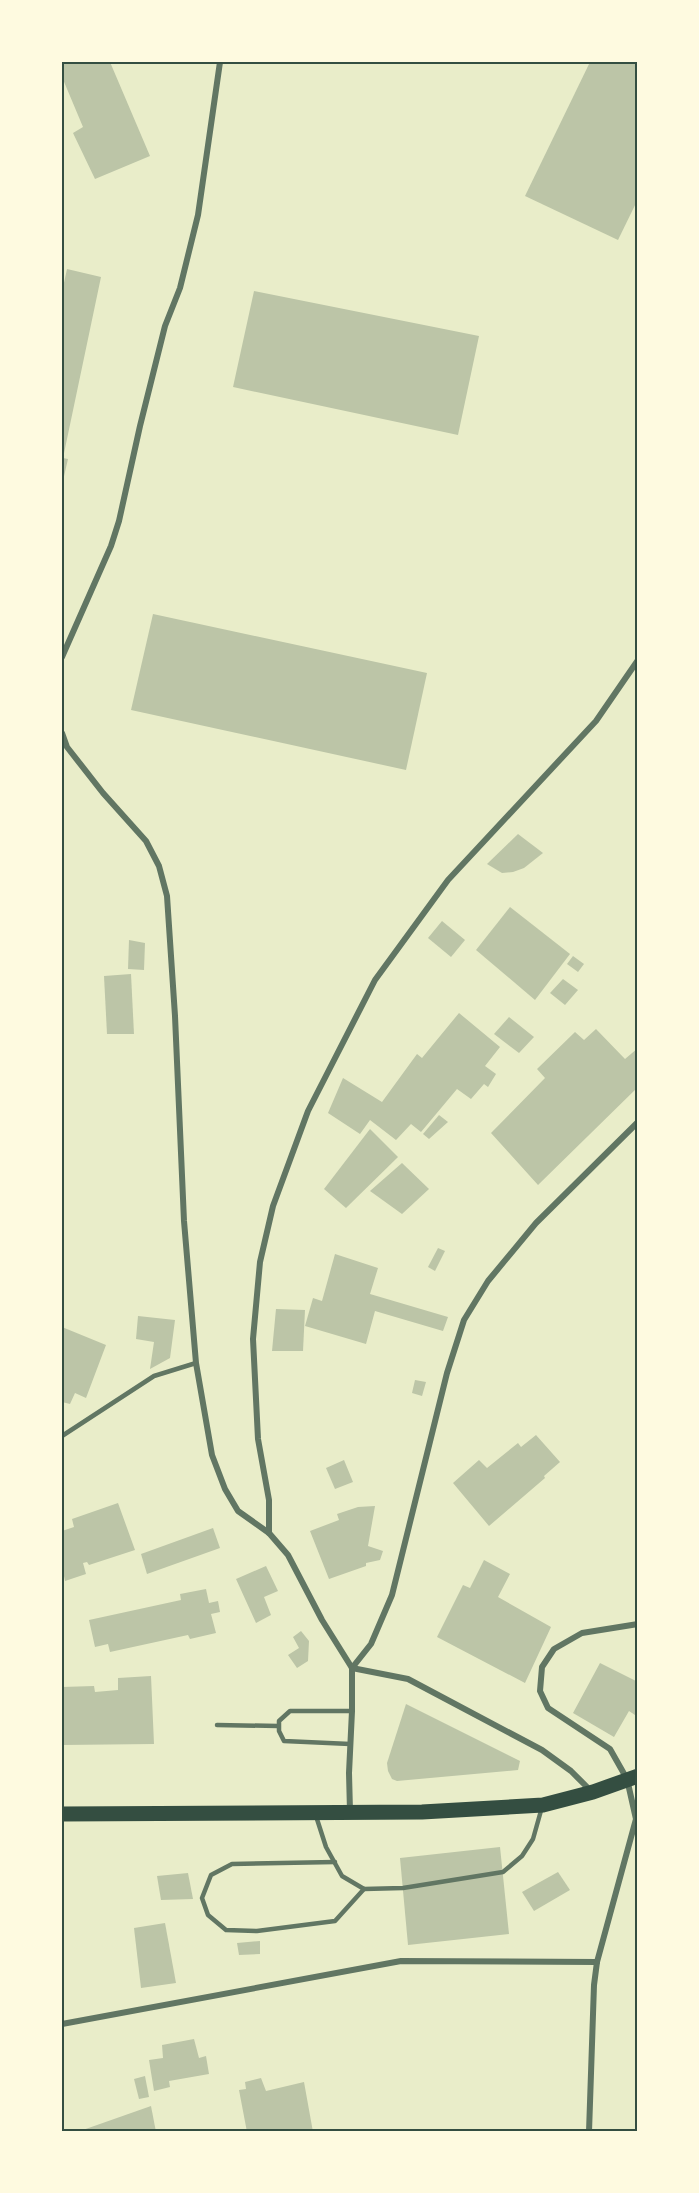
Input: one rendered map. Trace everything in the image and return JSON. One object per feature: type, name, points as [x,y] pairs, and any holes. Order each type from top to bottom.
[{"type":"main road","points":[[62,1814],[422,1812],[543,1805],[593,1792],[632,1777]]},
{"type":"street","points":[[62,657],[111,546],[119,521],[165,326],[180,288],[198,215],[220,62]]},
{"type":"street","points":[[269,1533],[268,1500],[258,1439],[253,1339],[260,1262],[273,1206],[308,1111],[375,980],[448,880],[596,721],[638,660]]},
{"type":"street","points":[[62,733],[67,747],[103,793],[146,841],[159,866],[167,896],[176,1027],[184,1221],[196,1363],[212,1455],[225,1489],[238,1511],[269,1533],[288,1555],[322,1620],[352,1668],[350,1813]]},
{"type":"street","points":[[352,1668],[371,1644],[392,1595],[447,1373],[464,1320],[488,1281],[536,1223],[638,1122]]},
{"type":"street","points":[[589,2132],[594,1985],[597,1962],[637,1819],[632,1777],[610,1749],[548,1708],[540,1691],[542,1667],[554,1649],[582,1633],[638,1624]]},
{"type":"street","points":[[352,1668],[408,1678],[542,1750],[571,1771],[593,1792]]},
{"type":"street","points":[[62,2024],[401,1961],[597,1962]]},
{"type":"lane","points":[[62,1436],[154,1376],[196,1363]]},
{"type":"lane","points":[[350,1744],[284,1741],[278,1726],[279,1721],[290,1711],[352,1712]]},
{"type":"lane","points":[[217,1725],[278,1726]]},
{"type":"lane","points":[[315,1814],[326,1847],[342,1876],[364,1889],[403,1888],[503,1872],[522,1856],[533,1839],[543,1805]]},
{"type":"lane","points":[[335,1862],[232,1864],[211,1875],[202,1898],[208,1915],[226,1930],[257,1931],[335,1921],[364,1889]]},
{"type":"building","points":[[62,62],[110,62],[150,156],[95,179],[73,133],[83,127],[62,77]]},
{"type":"building","points":[[590,62],[638,62],[638,199],[618,240],[525,196]]},
{"type":"building","points":[[67,269],[101,277],[63,458],[68,459],[62,485],[62,292]]},
{"type":"building","points":[[254,291],[479,336],[458,435],[233,387]]},
{"type":"building","points":[[153,614],[427,673],[406,770],[131,710]]},
{"type":"building","points":[[518,834],[543,853],[524,868],[513,872],[502,873],[487,864]]},
{"type":"building","points":[[510,907],[570,954],[535,1000],[476,950]]},
{"type":"building","points":[[442,921],[465,940],[451,957],[428,938]]},
{"type":"building","points":[[129,940],[145,943],[144,970],[128,969]]},
{"type":"building","points":[[573,956],[584,964],[578,972],[567,964]]},
{"type":"building","points":[[131,974],[134,1034],[107,1034],[104,976]]},
{"type":"building","points":[[563,979],[578,990],[565,1005],[550,993]]},
{"type":"building","points":[[459,1013],[500,1047],[485,1066],[496,1074],[488,1087],[484,1084],[471,1099],[457,1089],[421,1132],[411,1124],[396,1140],[370,1120],[360,1134],[328,1113],[343,1078],[382,1102],[417,1054],[422,1058]]},
{"type":"building","points":[[509,1017],[534,1037],[519,1053],[494,1034]]},
{"type":"building","points":[[596,1029],[625,1059],[638,1048],[638,1087],[538,1185],[491,1133],[545,1078],[537,1069],[575,1032],[584,1040]]},
{"type":"building","points":[[439,1115],[448,1122],[429,1139],[423,1134]]},
{"type":"building","points":[[370,1129],[398,1157],[346,1208],[324,1189]]},
{"type":"building","points":[[402,1163],[429,1189],[402,1214],[370,1191]]},
{"type":"building","points":[[438,1248],[445,1251],[435,1271],[428,1267]]},
{"type":"building","points":[[335,1254],[378,1268],[370,1294],[448,1317],[443,1331],[375,1311],[366,1344],[305,1326],[313,1298],[322,1301]]},
{"type":"building","points":[[276,1309],[305,1310],[303,1351],[272,1351]]},
{"type":"building","points":[[138,1316],[175,1320],[170,1358],[150,1369],[154,1342],[136,1339]]},
{"type":"building","points":[[62,1327],[106,1345],[86,1398],[75,1393],[70,1404],[62,1402]]},
{"type":"building","points":[[415,1380],[426,1382],[422,1396],[412,1393]]},
{"type":"building","points":[[536,1435],[560,1462],[544,1476],[545,1478],[489,1526],[453,1483],[479,1460],[487,1468],[518,1443],[521,1447]]},
{"type":"building","points":[[344,1460],[353,1482],[335,1489],[326,1468]]},
{"type":"building","points":[[118,1503],[135,1550],[89,1565],[87,1562],[83,1563],[86,1574],[65,1581],[62,1566],[62,1531],[74,1527],[72,1519]]},
{"type":"building","points":[[375,1506],[368,1546],[383,1551],[380,1560],[366,1563],[366,1566],[329,1579],[310,1531],[339,1520],[337,1514],[358,1507]]},
{"type":"building","points":[[213,1528],[220,1548],[147,1574],[141,1554]]},
{"type":"building","points":[[484,1560],[510,1574],[498,1597],[551,1627],[525,1683],[437,1637],[463,1585],[470,1588]]},
{"type":"building","points":[[266,1566],[278,1591],[264,1597],[271,1615],[256,1623],[236,1579]]},
{"type":"building","points":[[206,1589],[209,1603],[218,1601],[220,1612],[211,1614],[216,1633],[190,1639],[188,1635],[110,1652],[108,1644],[95,1647],[89,1620],[181,1600],[180,1594]]},
{"type":"building","points":[[301,1631],[309,1641],[308,1661],[297,1668],[288,1655],[299,1648],[293,1637]]},
{"type":"building","points":[[600,1663],[638,1682],[638,1717],[629,1711],[614,1737],[573,1713]]},
{"type":"building","points":[[151,1676],[154,1744],[62,1745],[62,1687],[94,1686],[95,1692],[118,1690],[118,1678]]},
{"type":"building","points":[[406,1704],[520,1761],[518,1770],[397,1781],[392,1779],[387,1763]]},
{"type":"building","points":[[500,1847],[509,1934],[408,1945],[400,1858]]},
{"type":"building","points":[[558,1872],[570,1890],[534,1911],[522,1892]]},
{"type":"building","points":[[188,1873],[193,1899],[161,1900],[157,1876]]},
{"type":"building","points":[[165,1923],[176,1983],[141,1988],[134,1928]]},
{"type":"building","points":[[260,1941],[260,1954],[239,1955],[237,1943]]},
{"type":"building","points":[[194,2039],[199,2058],[206,2056],[209,2074],[169,2081],[170,2087],[154,2091],[149,2060],[163,2058],[162,2045]]},
{"type":"building","points":[[145,2076],[149,2097],[139,2099],[134,2079]]},
{"type":"building","points":[[261,2078],[266,2091],[304,2082],[313,2132],[247,2132],[239,2090],[246,2089],[245,2082]]},
{"type":"building","points":[[151,2106],[156,2132],[80,2132],[80,2131]]}]
